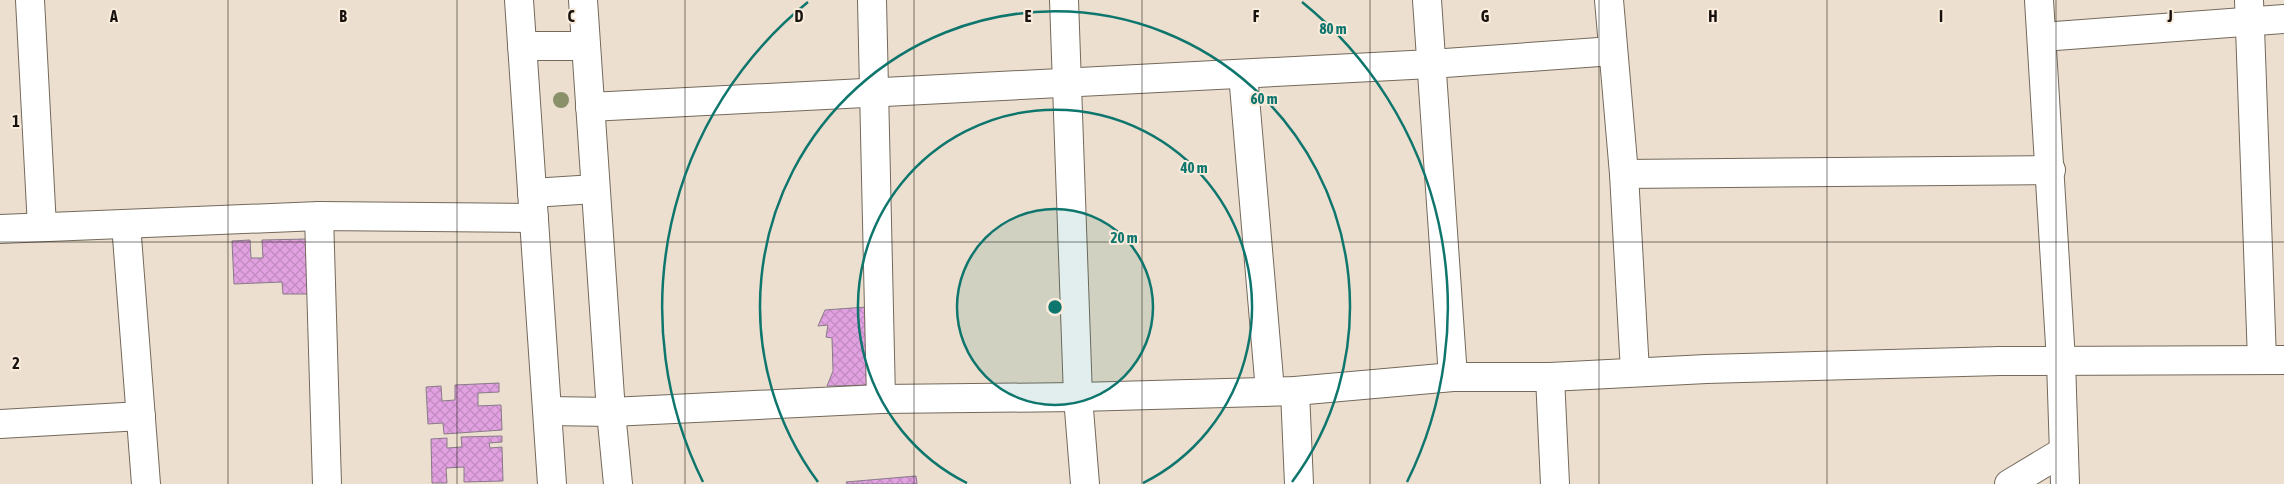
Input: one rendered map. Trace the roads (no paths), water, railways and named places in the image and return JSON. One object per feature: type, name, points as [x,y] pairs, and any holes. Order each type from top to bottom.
[{"type":"street","points":[[30,0],[42,227]]},
{"type":"street","points":[[518,0],[552,484]]},
{"type":"street","points":[[584,0],[595,189],[618,484]]},
{"type":"street","points":[[872,0],[881,399]]},
{"type":"street","points":[[1064,0],[1078,397],[1085,484]]},
{"type":"street","points":[[1427,0],[1453,377]]},
{"type":"street","points":[[1616,0],[1609,0],[1624,174],[1635,372]]},
{"type":"street","points":[[2039,0],[2051,170],[2065,484]]},
{"type":"street","points":[[2042,36],[2250,10],[2284,19]]},
{"type":"street","points":[[548,411],[611,412],[881,399],[1078,397],[1282,391],[1453,377],[1550,376],[2000,361],[2273,360],[2250,10]]},
{"type":"street","points":[[522,46],[586,46]]},
{"type":"street","points":[[590,107],[1431,64],[1613,51]]},
{"type":"street","points":[[1243,74],[1282,391],[1299,484]]},
{"type":"street","points":[[1624,174],[2051,170]]},
{"type":"street","points":[[0,230],[533,205],[595,189]]},
{"type":"street","points":[[319,216],[327,484]]},
{"type":"street","points":[[126,224],[146,484]]},
{"type":"street","points":[[1550,376],[1555,484]]},
{"type":"street","points":[[0,424],[141,416]]},
{"type":"street","points":[[2009,484],[2064,451]]}]
